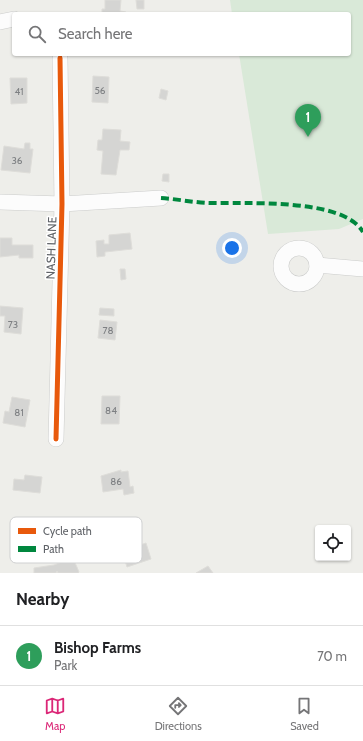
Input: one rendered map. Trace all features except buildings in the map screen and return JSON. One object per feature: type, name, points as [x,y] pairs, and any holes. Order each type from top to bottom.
[{"type":"street","points":[[0,22],[12,19]]},
{"type":"street","name":"NASH LANE","points":[[56,439],[62,204],[60,58]]},
{"type":"street","points":[[0,202],[62,204],[161,198]]},
{"type":"street","points":[[316,265],[363,268]]},
{"type":"green space","points":[[230,0],[363,0],[363,219],[339,229],[268,234],[239,56],[351,56],[351,12],[232,12]]},
{"type":"marked path","points":[[161,198],[207,203],[267,203],[314,208],[335,213],[352,221],[363,232]]},
{"type":"cycle path","points":[[56,439],[62,204],[60,58]]},
{"type":"place","name":"Bishop Farms","points":[[308,137]]}]
